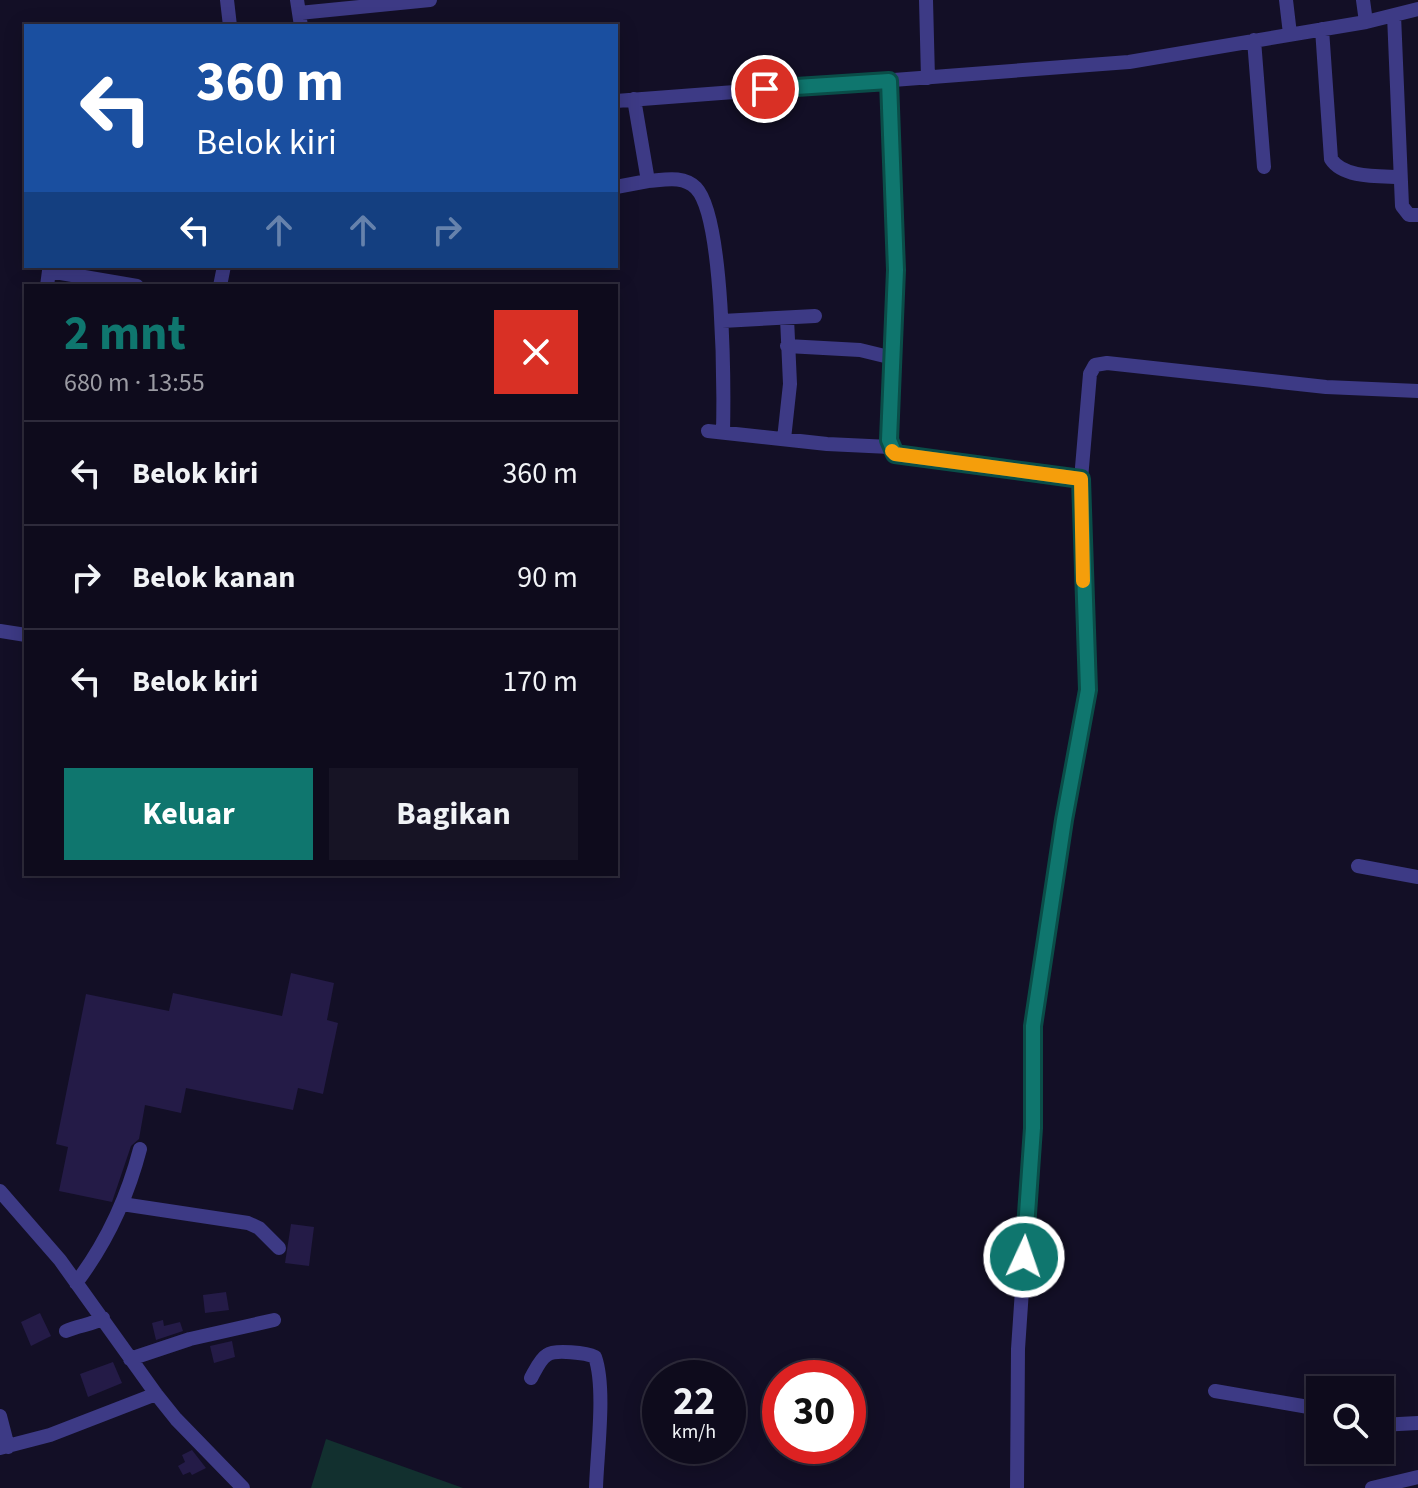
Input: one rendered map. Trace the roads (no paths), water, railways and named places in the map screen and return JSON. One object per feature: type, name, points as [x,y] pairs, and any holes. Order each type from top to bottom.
[{"type":"street","points":[[227,0],[230,24]]},
{"type":"street","points":[[299,13],[430,0]]},
{"type":"street","points":[[926,0],[928,78]]},
{"type":"street","points":[[1286,0],[1290,34]]},
{"type":"street","points":[[1363,0],[1366,22]]},
{"type":"street","points":[[618,101],[1129,62],[1366,22],[1418,9]]},
{"type":"street","points":[[1394,15],[1399,177],[1404,212],[1418,215]]},
{"type":"street","points":[[1322,29],[1331,159],[1342,170],[1399,177]]},
{"type":"street","points":[[1254,40],[1264,167]]},
{"type":"street","points":[[889,81],[896,270],[890,447],[895,454],[1081,479]]},
{"type":"street","points":[[634,99],[648,181]]},
{"type":"street","points":[[618,187],[648,181],[685,180],[696,188],[700,196],[712,235],[722,321],[723,433]]},
{"type":"street","points":[[47,284],[49,271],[100,283]]},
{"type":"street","points":[[722,321],[815,316]]},
{"type":"street","points":[[784,439],[790,384],[787,318]]},
{"type":"street","points":[[787,346],[860,350],[893,358]]},
{"type":"street","points":[[1017,1488],[1018,1349],[1033,1128],[1033,1026],[1064,820],[1088,690],[1081,479],[1090,374],[1095,365],[1107,363],[1326,387],[1418,391]]},
{"type":"street","points":[[708,431],[890,447]]},
{"type":"street","points":[[0,631],[24,635]]},
{"type":"street","points":[[1358,866],[1418,877]]},
{"type":"street","points":[[76,1283],[112,1228],[140,1149]]},
{"type":"street","points":[[0,1191],[32,1225],[156,1394],[243,1488]]},
{"type":"street","points":[[122,1204],[248,1223],[259,1228],[279,1248]]},
{"type":"street","points":[[66,1331],[83,1324],[92,1325],[103,1318]]},
{"type":"street","points":[[130,1359],[190,1339],[274,1320]]},
{"type":"street","points":[[531,1378],[547,1355],[553,1352],[587,1353],[595,1357],[599,1368],[596,1488]]},
{"type":"street","points":[[1215,1391],[1306,1407]]},
{"type":"street","points":[[0,1416],[4,1448],[50,1435],[156,1394]]},
{"type":"street","points":[[1394,1424],[1418,1423]]},
{"type":"street","points":[[1372,1488],[1418,1477]]}]
